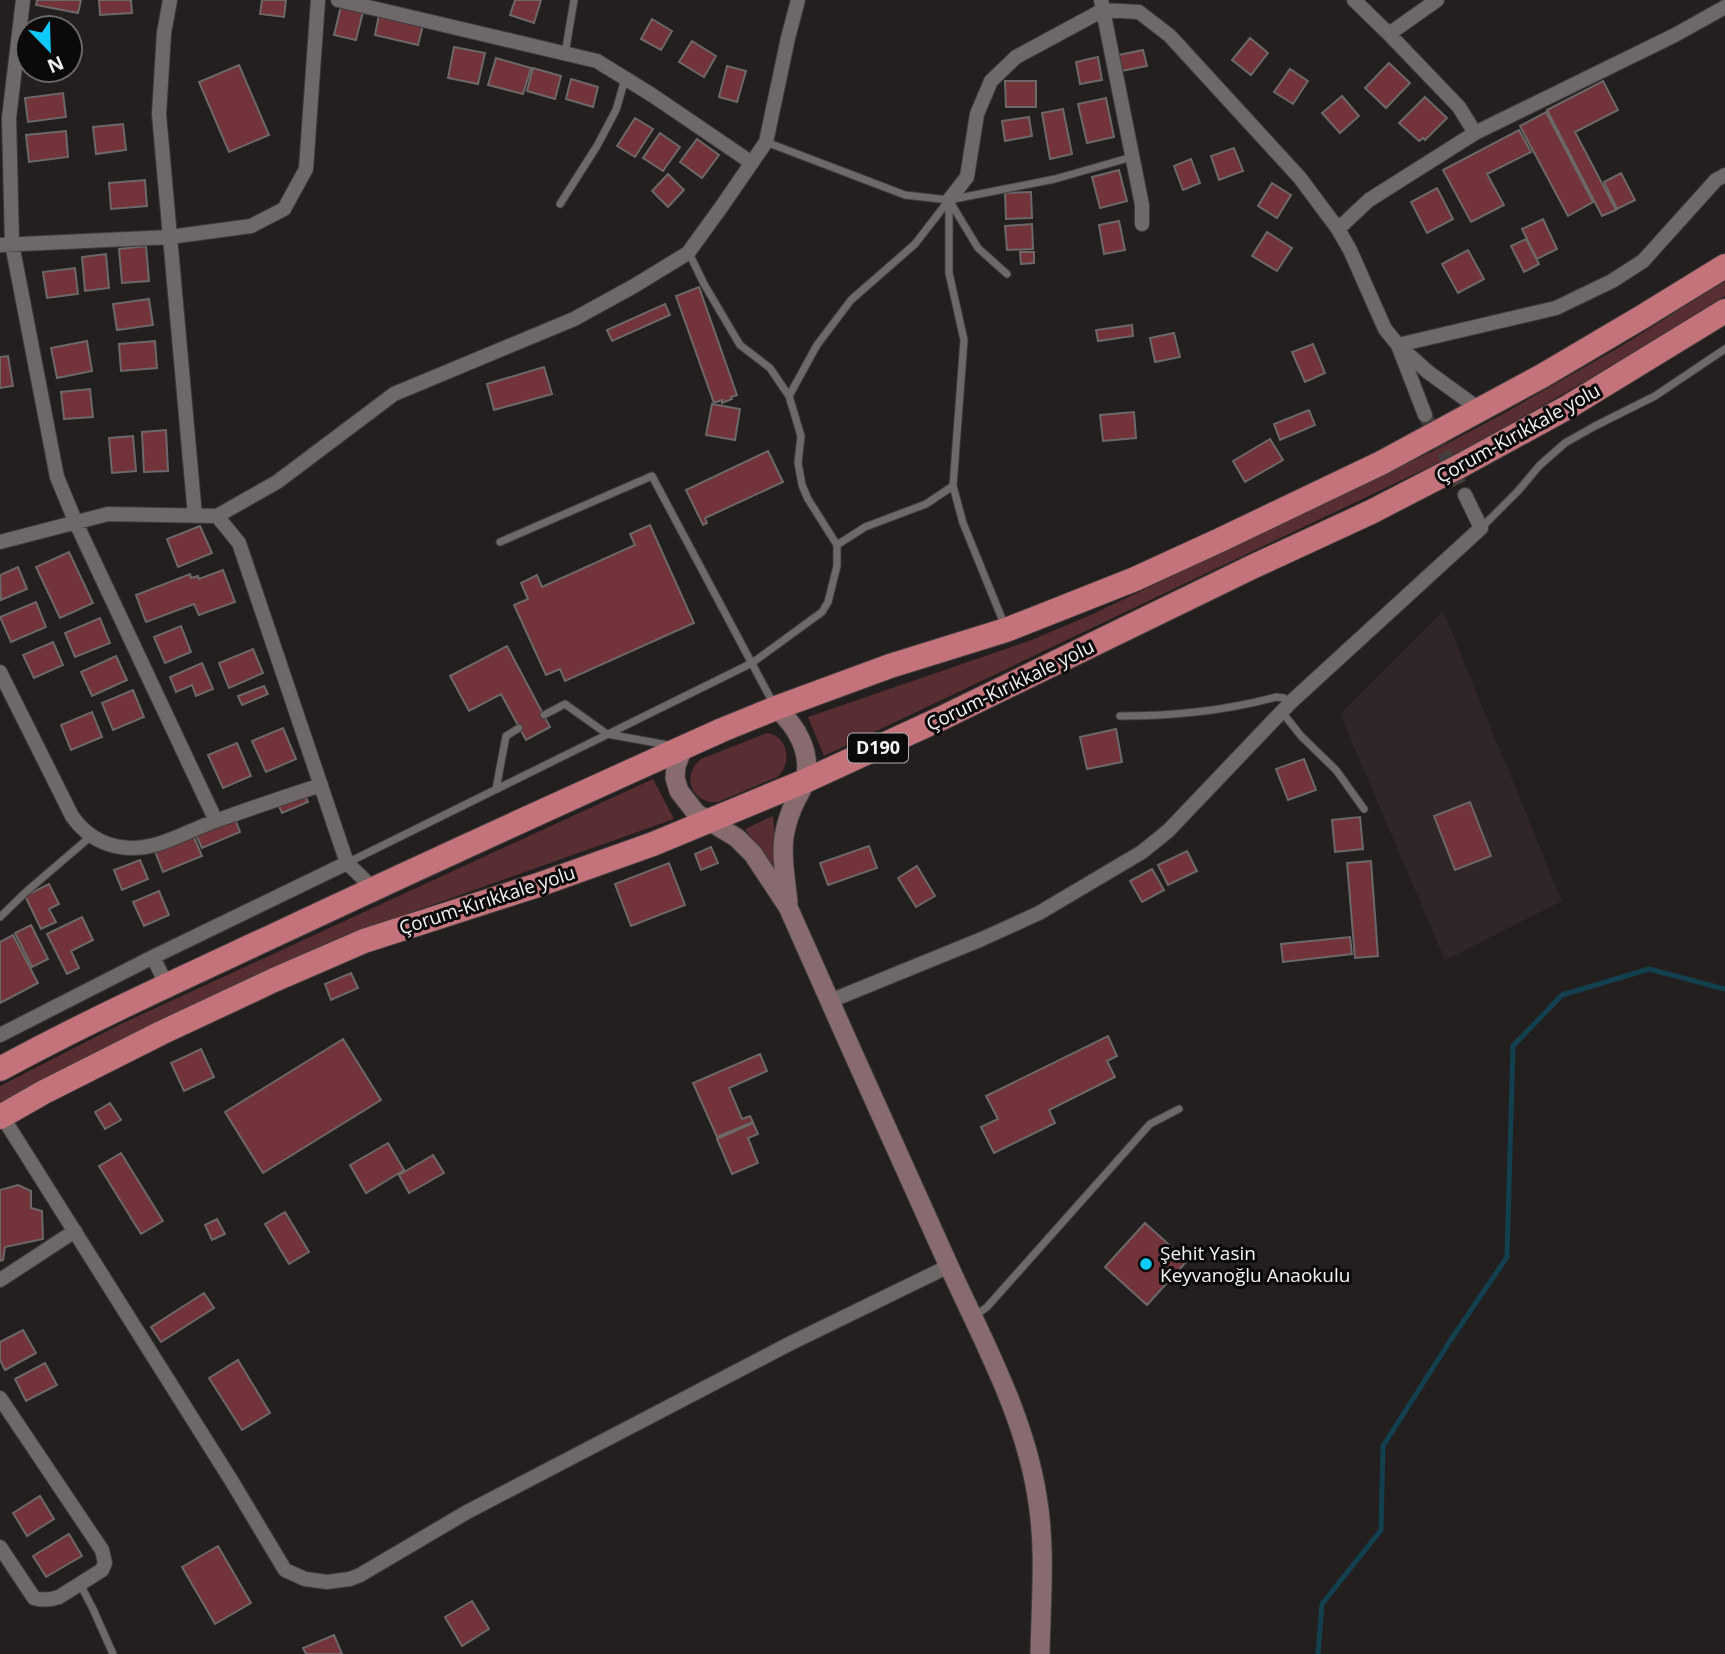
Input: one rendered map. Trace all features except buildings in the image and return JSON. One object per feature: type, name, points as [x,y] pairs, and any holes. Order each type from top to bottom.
[{"type":"highway","name":"Çorum-Kırıkkale yolu","points":[[0,1069],[374,888],[682,748],[776,708],[890,666],[1006,629],[1135,579],[1220,540],[1381,463],[1479,410],[1725,266]]},
{"type":"highway","name":"Çorum-Kırıkkale yolu","points":[[1,1117],[44,1092],[161,1033],[364,941],[608,861],[805,782],[942,718],[1449,472],[1567,407],[1725,311]]},
{"type":"street","points":[[23,0],[9,118],[6,245],[57,477],[216,821]]},
{"type":"street","points":[[170,0],[164,33],[159,114],[195,516]]},
{"type":"street","points":[[6,245],[170,237],[251,226],[284,209],[306,169],[318,0]]},
{"type":"street","points":[[338,0],[597,61],[752,163]]},
{"type":"street","points":[[0,542],[108,514],[217,516],[277,482],[394,394],[574,319],[688,253],[766,142],[788,38],[799,0]]},
{"type":"street","points":[[1354,0],[1459,107],[1475,133]]},
{"type":"street","points":[[1390,34],[1437,0]]},
{"type":"street","points":[[1102,5],[1142,205],[1142,224]]},
{"type":"street","points":[[949,200],[967,177],[978,114],[991,81],[1016,57],[1102,5],[1139,12],[1170,36],[1300,177],[1338,229],[1385,329],[1398,345],[1428,372],[1479,410]]},
{"type":"street","points":[[1338,229],[1369,200],[1475,133],[1675,35],[1725,7]]},
{"type":"street","points":[[1398,345],[1556,308],[1612,281],[1643,261],[1716,180],[1725,175]]},
{"type":"street","points":[[1398,345],[1425,415]]},
{"type":"street","points":[[830,1001],[1011,927],[1142,852],[1168,831],[1287,707],[1481,528],[1465,495]]},
{"type":"street","points":[[217,516],[239,543],[347,863],[374,888]]},
{"type":"street","points":[[0,672],[72,816],[90,837],[102,843],[146,847],[159,844],[216,821],[321,785]]},
{"type":"street","points":[[776,708],[794,727],[807,765],[805,782],[786,823],[783,839],[788,907]]},
{"type":"street","points":[[682,748],[675,778],[679,791],[688,804],[708,822],[737,838],[752,854],[788,907],[1015,1415],[1030,1460],[1042,1533],[1040,1654]]},
{"type":"street","points":[[0,1035],[347,863]]},
{"type":"street","points":[[153,957],[167,986]]},
{"type":"street","points":[[1,1117],[75,1231],[285,1570],[305,1579],[327,1582],[360,1575],[479,1506],[791,1343],[949,1266]]},
{"type":"street","points":[[0,1280],[75,1231]]},
{"type":"street","points":[[0,1398],[102,1550],[105,1563],[102,1570],[80,1584],[52,1600],[46,1600],[34,1598],[0,1547]]},
{"type":"lane","points":[[565,54],[574,0]]},
{"type":"lane","points":[[560,204],[610,122],[625,79]]},
{"type":"lane","points":[[766,142],[905,195],[949,200],[1055,179],[1132,157]]},
{"type":"lane","points":[[949,200],[978,248],[1007,274]]},
{"type":"lane","points":[[789,396],[817,345],[851,300],[915,244],[949,200]]},
{"type":"lane","points":[[949,200],[949,273],[964,340],[953,486],[963,523],[1006,629]]},
{"type":"lane","points":[[347,863],[752,663],[822,612],[828,602],[837,566],[837,545],[802,485],[798,463],[801,436],[789,396],[770,368],[740,345],[688,253]]},
{"type":"lane","points":[[1481,528],[1540,465],[1565,443],[1655,397],[1725,349]]},
{"type":"lane","points":[[500,542],[652,477],[776,708]]},
{"type":"lane","points":[[837,545],[865,527],[926,504],[953,486]]},
{"type":"lane","points":[[1120,716],[1188,714],[1276,697],[1284,698],[1301,736],[1336,771],[1364,808]]},
{"type":"lane","points":[[544,715],[565,704],[607,734],[682,748]]},
{"type":"lane","points":[[496,789],[506,736],[519,728]]},
{"type":"lane","points":[[0,917],[90,837]]},
{"type":"lane","points":[[973,1317],[986,1307],[1150,1124],[1180,1109]]},
{"type":"lane","points":[[80,1584],[113,1654]]},
{"type":"shaded area","points":[[1725,281],[1725,296],[1586,381],[1444,460],[824,756],[808,717],[1029,641],[1093,614],[1439,448],[1620,347]]},
{"type":"shaded area","points":[[1443,611],[1562,901],[1445,960],[1340,714]]},
{"type":"shaded area","points":[[767,733],[780,739],[786,751],[785,765],[777,777],[718,802],[701,799],[696,794],[690,781],[691,773],[701,759]]},
{"type":"shaded area","points":[[653,779],[674,819],[350,934],[228,989],[0,1102],[0,1086],[121,1024]]},
{"type":"shaded area","points":[[773,816],[779,881],[745,829]]},
{"type":"waterway","points":[[1318,1654],[1322,1604],[1381,1530],[1383,1446],[1507,1257],[1513,1046],[1562,995],[1649,969],[1725,989]]},
{"type":"tunnel","points":[[1425,415],[1465,495]]},
{"type":"place","name":"Şehit Yasin Keyvanoğlu Anaokulu","points":[[1146,1264]]}]
